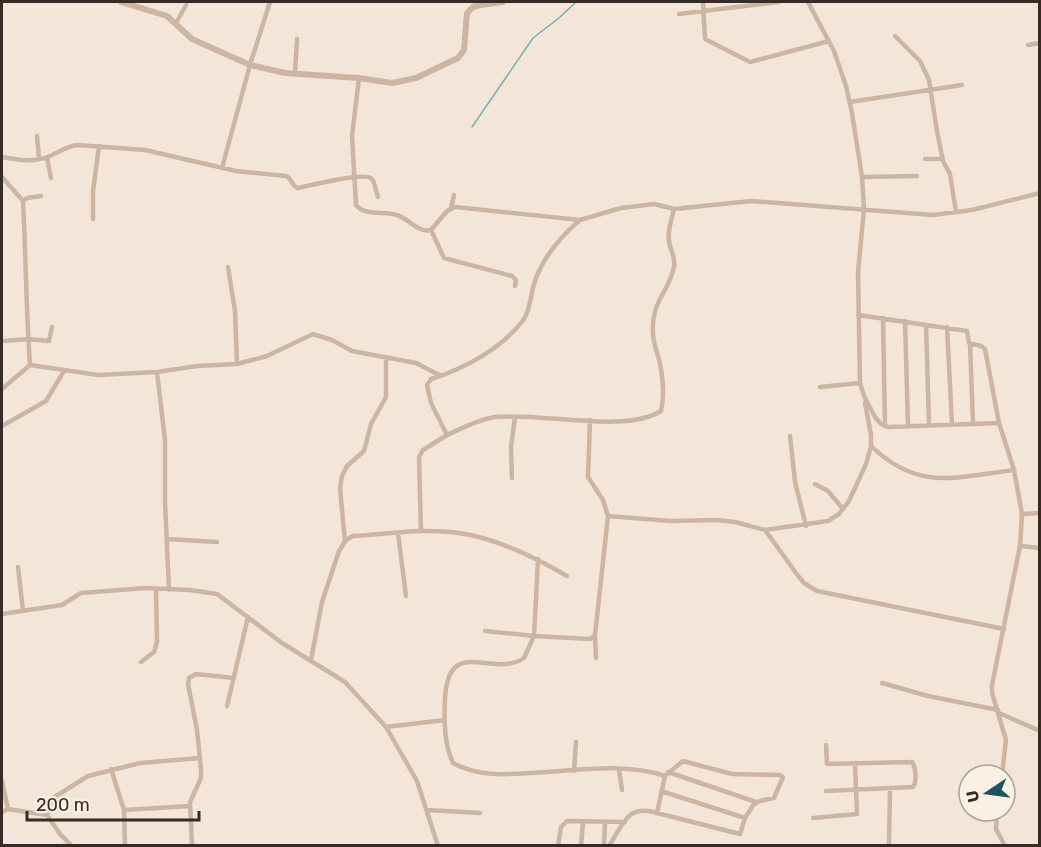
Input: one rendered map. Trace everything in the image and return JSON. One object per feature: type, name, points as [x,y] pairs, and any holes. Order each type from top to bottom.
[{"type":"street","points":[[121,2],[167,16],[192,39],[250,65],[295,74],[358,78],[392,83],[404,82],[458,58],[464,50],[467,13],[473,7],[503,2]]},
{"type":"street","points":[[222,168],[270,2]]},
{"type":"street","points":[[703,2],[706,42],[730,51],[747,62],[829,41]]},
{"type":"street","points":[[679,14],[779,2]]},
{"type":"street","points":[[608,516],[671,521],[716,520],[735,522],[765,530],[806,526],[828,522],[836,517],[843,509],[862,474],[871,446],[861,383],[858,315],[859,255],[864,209],[862,177],[850,102],[829,41],[808,2]]},
{"type":"street","points":[[176,23],[186,5]]},
{"type":"street","points":[[895,36],[920,61],[929,80],[943,159],[950,174],[956,213]]},
{"type":"street","points":[[295,74],[297,39]]},
{"type":"street","points":[[1028,45],[1040,43]]},
{"type":"street","points":[[358,78],[351,136],[358,208],[395,214],[423,231],[431,230],[451,208],[454,195]]},
{"type":"street","points":[[850,102],[962,86]]},
{"type":"street","points":[[38,136],[39,159]]},
{"type":"street","points":[[2,157],[26,161],[47,158],[71,145],[145,150],[236,171],[288,176],[293,185],[298,188],[354,176],[371,178],[378,197]]},
{"type":"street","points":[[93,219],[93,191],[99,146]]},
{"type":"street","points":[[47,158],[51,178]]},
{"type":"street","points":[[925,159],[943,159]]},
{"type":"street","points":[[862,177],[917,176]]},
{"type":"street","points":[[2,177],[23,201],[30,365]]},
{"type":"street","points":[[451,208],[580,220],[621,208],[654,204],[674,209],[751,201],[933,214],[956,213],[1040,194]]},
{"type":"street","points":[[23,201],[27,198],[41,196]]},
{"type":"street","points":[[421,531],[419,457],[423,450],[447,435],[488,418],[515,417],[616,422],[653,416],[661,411],[663,402],[660,364],[654,343],[653,319],[655,306],[673,270],[675,261],[668,239],[674,209]]},
{"type":"street","points":[[447,435],[431,403],[427,385],[431,379],[482,355],[503,340],[525,318],[534,282],[550,250],[580,220]]},
{"type":"street","points":[[431,230],[444,258],[512,276],[516,279],[515,286]]},
{"type":"street","points":[[228,267],[235,311],[237,364]]},
{"type":"street","points":[[858,315],[967,331],[970,344],[973,423]]},
{"type":"street","points":[[883,318],[885,426]]},
{"type":"street","points":[[905,321],[908,426]]},
{"type":"street","points":[[926,325],[929,425]]},
{"type":"street","points":[[4,341],[28,339],[49,341],[52,327]]},
{"type":"street","points":[[947,327],[952,424]]},
{"type":"street","points":[[30,365],[98,375],[237,364],[267,356],[312,334],[332,340],[352,351],[416,363],[441,376]]},
{"type":"street","points":[[970,344],[981,345],[985,350],[999,423],[1014,470],[1022,514],[1020,546],[992,685],[992,693],[1005,732],[1004,763]]},
{"type":"street","points":[[345,542],[340,488],[342,476],[346,466],[364,451],[370,424],[386,397],[386,357]]},
{"type":"street","points":[[2,389],[30,365]]},
{"type":"street","points":[[2,426],[46,401],[64,371]]},
{"type":"street","points":[[158,372],[165,440],[170,590]]},
{"type":"street","points":[[820,387],[861,383]]},
{"type":"street","points":[[864,396],[875,417],[885,426],[999,423]]},
{"type":"street","points":[[512,478],[511,447],[515,417]]},
{"type":"street","points":[[590,420],[588,477],[603,500],[608,516],[595,635],[596,658]]},
{"type":"street","points":[[790,436],[795,482],[806,526]]},
{"type":"street","points":[[871,446],[893,464],[908,472],[930,478],[1014,470]]},
{"type":"street","points":[[815,484],[828,491],[843,509]]},
{"type":"street","points":[[1022,514],[1040,513]]},
{"type":"street","points":[[765,530],[804,583],[817,591],[1004,629]]},
{"type":"street","points":[[311,660],[322,602],[339,551],[353,536],[421,531],[465,534],[528,554],[567,576]]},
{"type":"street","points":[[398,533],[406,596]]},
{"type":"street","points":[[167,538],[217,542]]},
{"type":"street","points":[[1020,546],[1040,548]]},
{"type":"street","points":[[538,559],[534,636],[528,653],[519,661],[464,663],[454,667],[446,682],[445,720],[449,755],[453,763],[462,769],[497,775],[619,769],[666,774],[756,802],[774,798],[783,776],[732,774],[686,760],[679,762],[666,774],[657,813]]},
{"type":"street","points":[[18,567],[23,611]]},
{"type":"street","points":[[141,662],[154,652],[157,642],[156,589]]},
{"type":"street","points":[[2,614],[62,605],[81,593],[156,589],[217,594],[282,643],[345,682],[386,727],[417,781],[438,846]]},
{"type":"street","points":[[227,706],[248,617]]},
{"type":"street","points":[[485,631],[590,639],[595,635]]},
{"type":"street","points":[[192,846],[190,806],[201,778],[189,678],[196,674],[234,678]]},
{"type":"street","points":[[882,683],[928,696],[998,711],[1040,731]]},
{"type":"street","points":[[1005,732],[1014,719]]},
{"type":"street","points":[[386,727],[445,720]]},
{"type":"street","points":[[574,771],[576,742]]},
{"type":"street","points":[[826,745],[827,764],[913,762],[914,786],[826,790]]},
{"type":"street","points":[[47,814],[51,802],[58,795],[85,778],[111,769],[140,763],[200,758]]},
{"type":"street","points":[[813,818],[857,814],[855,762]]},
{"type":"street","points":[[111,769],[124,810],[125,846]]},
{"type":"street","points":[[619,769],[622,790]]},
{"type":"street","points":[[2,781],[8,809]]},
{"type":"street","points":[[889,846],[890,788]]},
{"type":"street","points":[[661,791],[746,818]]},
{"type":"street","points":[[609,846],[625,822],[638,810],[739,834],[742,832],[751,807],[756,802]]},
{"type":"street","points":[[124,810],[190,806]]},
{"type":"street","points":[[2,812],[8,809],[47,814],[60,834],[72,846]]},
{"type":"street","points":[[427,810],[480,813]]},
{"type":"street","points":[[558,846],[563,824],[567,821],[625,822]]},
{"type":"street","points":[[581,846],[583,822]]},
{"type":"street","points":[[604,846],[605,822]]},
{"type":"street","points":[[996,823],[996,829],[1005,846]]},
{"type":"waterway","points":[[472,127],[533,38],[576,2]]}]
